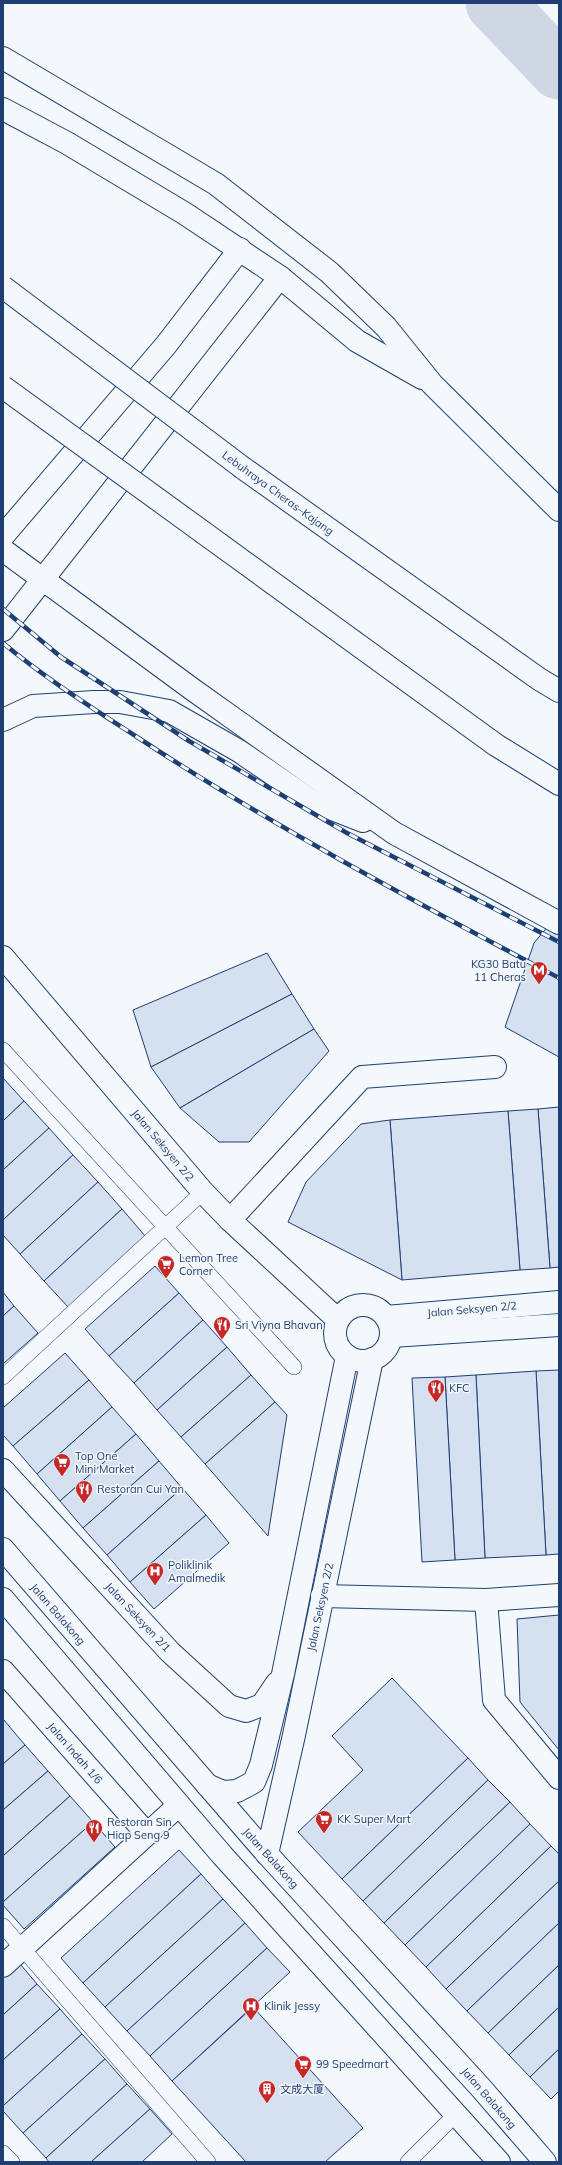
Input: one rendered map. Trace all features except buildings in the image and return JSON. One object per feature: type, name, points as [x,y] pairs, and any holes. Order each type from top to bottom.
[{"type":"main road","points":[[3,58],[95,111],[216,184],[329,272],[386,327],[432,384],[559,510]]},
{"type":"main road","points":[[3,109],[67,143],[240,249],[280,277],[357,341],[432,384]]},
{"type":"main road","points":[[3,536],[166,345],[240,249]]},
{"type":"main road","points":[[3,630],[280,277]]},
{"type":"main road","name":"Lebuhraya Cheras–Kajang","points":[[3,287],[243,468],[539,679],[559,691]]},
{"type":"main road","points":[[3,387],[496,744],[559,784]]},
{"type":"main road","points":[[3,550],[394,833],[559,924]]},
{"type":"main road","points":[[3,720],[33,706],[86,703],[120,702],[169,711],[238,752],[312,801],[394,833]]},
{"type":"main road","name":"Jalan Seksyen 2/2","points":[[3,957],[203,1192],[230,1220],[338,1320]]},
{"type":"main road","points":[[230,1220],[362,1077],[495,1067]]},
{"type":"main road","name":"Jalan Seksyen 2/2","points":[[389,1326],[559,1302]]},
{"type":"main road","points":[[362,1305],[376,1308],[389,1326],[389,1344],[381,1355],[372,1359],[357,1361],[347,1356],[340,1349],[336,1340],[335,1330],[338,1320],[348,1309],[362,1305]]},
{"type":"main road","name":"Jalan Seksyen 2/2","points":[[389,1326],[559,1325]]},
{"type":"main road","points":[[207,1785],[223,1792],[237,1790],[254,1782],[261,1764],[283,1674],[347,1356]]},
{"type":"main road","name":"Jalan Seksyen 2/2","points":[[267,1854],[372,1359]]},
{"type":"main road","name":"Jalan Seksyen 2/1","points":[[3,1470],[170,1652],[229,1706],[246,1712],[262,1705],[283,1674]]},
{"type":"main road","name":"Jalan Balakong","points":[[3,1549],[267,1854],[481,2088],[545,2162]]},
{"type":"main road","points":[[322,1596],[486,1600],[559,1595]]},
{"type":"main road","points":[[3,1599],[179,1805],[499,2162]]},
{"type":"main road","points":[[486,1600],[494,1700],[559,1778]]},
{"type":"main road","name":"Jalan Indah 1/6","points":[[3,1671],[147,1834]]},
{"type":"main road","points":[[3,1966],[179,1805]]},
{"type":"lane","points":[[3,1050],[294,1367]]},
{"type":"lane","points":[[3,1377],[203,1192]]},
{"type":"lane","points":[[3,1926],[23,1947],[208,2162]]},
{"type":"lane","points":[[408,2162],[456,2114]]},
{"type":"lane","points":[[3,2153],[12,2162]]},
{"type":"waterway","points":[[495,3],[559,70]]},
{"type":"railway","points":[[3,609],[61,657],[189,741],[347,833],[559,942]]},
{"type":"railway","points":[[3,643],[35,668],[85,703],[240,802],[398,892],[559,978]]},
{"type":"place","name":"KG30 Batu 11 Cheras","points":[[539,985]]},
{"type":"place","name":"Lemon Tree Corner","points":[[166,1279]]},
{"type":"place","name":"Sri Viyna Bhavan","points":[[222,1340]]},
{"type":"place","name":"KFC","points":[[436,1403]]},
{"type":"place","name":"Top One Mini Market","points":[[62,1477]]},
{"type":"place","name":"Restoran Cui Yan","points":[[84,1504]]},
{"type":"place","name":"Poliklinik Amalmedik","points":[[155,1586]]},
{"type":"place","name":"KK Super Mart","points":[[324,1834]]},
{"type":"place","name":"Restoran Sin Hiap Seng 9","points":[[94,1843]]},
{"type":"place","name":"Klinik Jessy","points":[[251,2021]]},
{"type":"place","name":"99 Speedmart","points":[[303,2079]]},
{"type":"place","name":"文成大厦","points":[[267,2104]]}]
